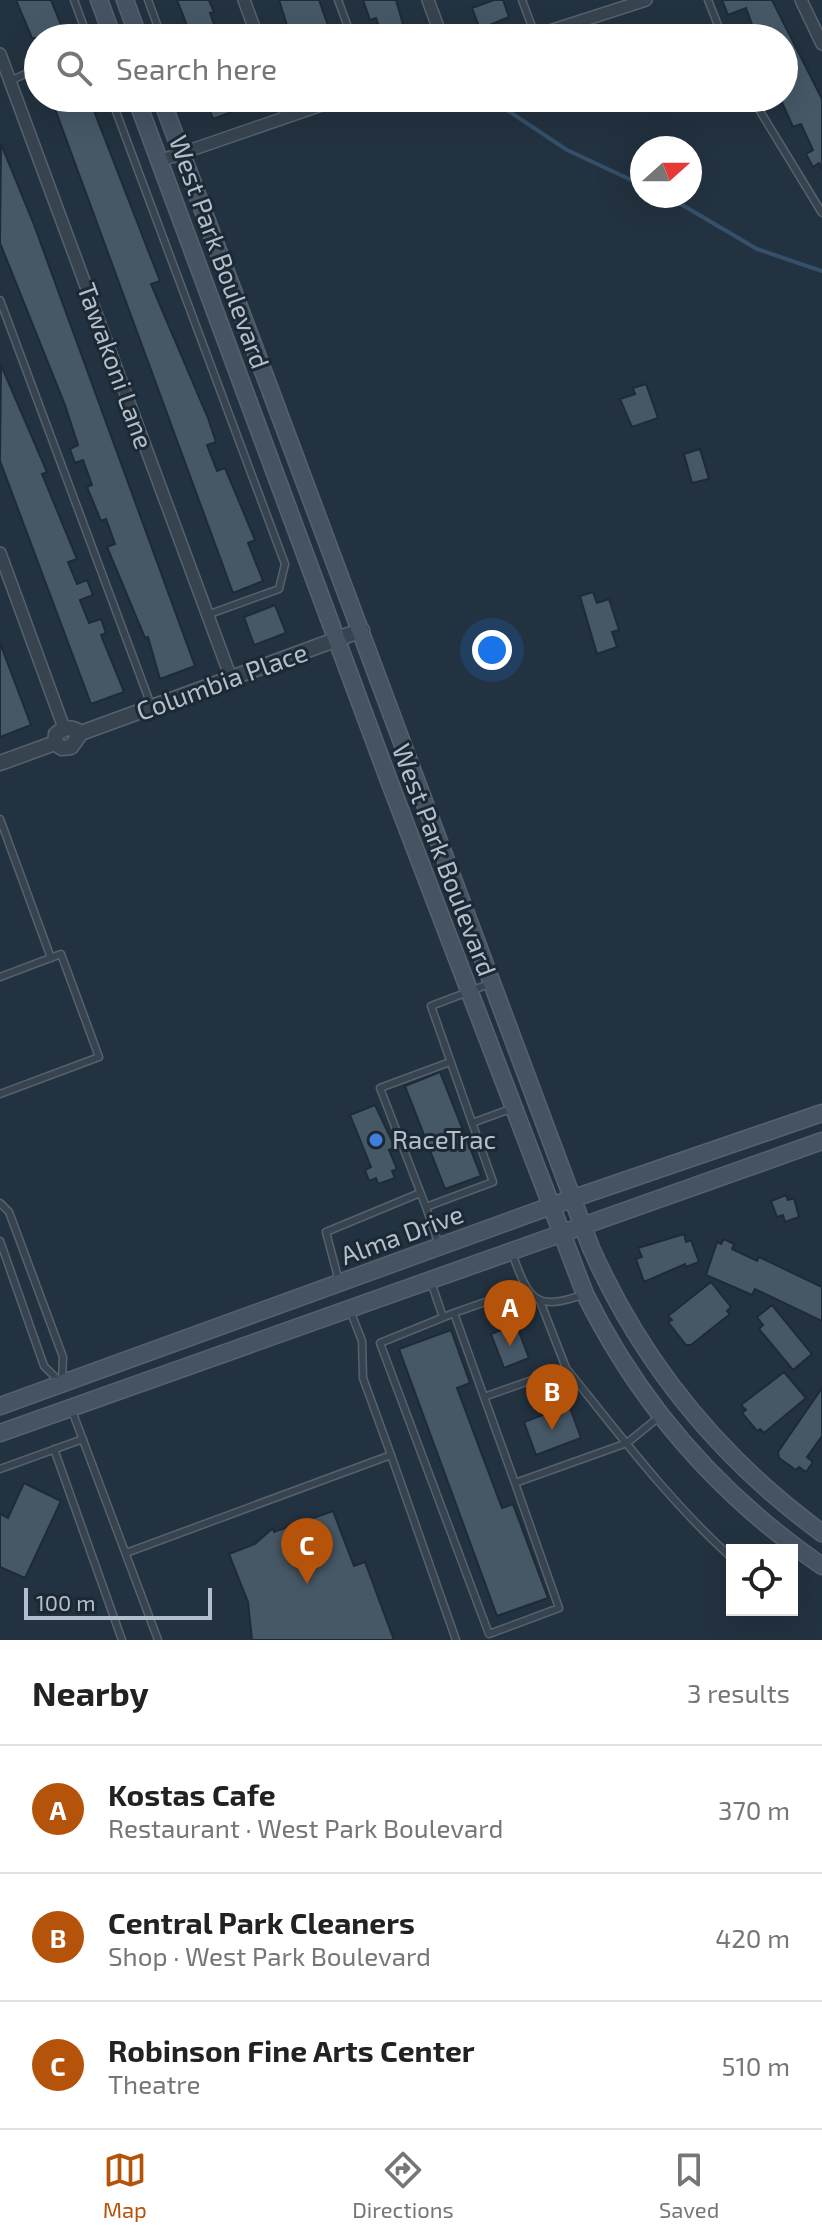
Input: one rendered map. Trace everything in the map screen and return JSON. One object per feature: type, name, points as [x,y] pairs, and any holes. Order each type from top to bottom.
[{"type":"main road","points":[[99,0],[108,24]]},
{"type":"main road","points":[[125,0],[134,24]]},
{"type":"main road","name":"West Park Boulevard","points":[[141,112],[468,991],[585,1294],[618,1355],[660,1416],[689,1452],[782,1544]]},
{"type":"main road","name":"West Park Boulevard","points":[[166,112],[611,1293],[669,1382],[734,1459],[822,1533]]},
{"type":"main road","name":"Alma Drive","points":[[0,1406],[551,1206],[822,1113]]},
{"type":"main road","name":"Alma Drive","points":[[0,1433],[822,1141]]},
{"type":"main road","points":[[340,1283],[349,1308]]},
{"type":"main road","points":[[62,1383],[71,1408]]},
{"type":"main road","points":[[784,1544],[805,1520]]},
{"type":"main road","name":"West Park Boulevard","points":[[798,1553],[822,1566]]},
{"type":"street","points":[[244,0],[253,24]]},
{"type":"street","points":[[428,0],[437,24]]},
{"type":"street","points":[[566,24],[615,5],[646,0]]},
{"type":"street","points":[[801,0],[822,44]]},
{"type":"street","name":"Tawakoni Lane","points":[[0,54],[5,83],[231,678]]},
{"type":"street","points":[[286,112],[287,116]]},
{"type":"street","points":[[159,161],[299,112]]},
{"type":"street","points":[[0,553],[64,728]]},
{"type":"street","name":"Columbia Place","points":[[0,763],[55,743],[62,748],[71,747],[81,733],[362,630]]},
{"type":"street","points":[[55,743],[56,734],[64,728],[74,728],[81,733]]},
{"type":"lane","points":[[74,0],[83,24]]},
{"type":"lane","points":[[148,0],[157,24]]},
{"type":"lane","points":[[338,0],[347,24]]},
{"type":"lane","points":[[522,0],[528,24]]},
{"type":"lane","points":[[708,0],[717,24]]},
{"type":"lane","points":[[5,83],[24,74]]},
{"type":"lane","points":[[116,112],[285,564],[279,589],[207,615]]},
{"type":"lane","points":[[761,112],[822,213]]},
{"type":"lane","points":[[0,300],[152,707]]},
{"type":"lane","points":[[0,819],[51,958]]},
{"type":"lane","points":[[0,977],[61,954],[99,1057],[0,1094]]},
{"type":"lane","points":[[426,1207],[493,1182],[431,1006],[492,982]]},
{"type":"lane","points":[[440,1246],[380,1088],[450,1062]]},
{"type":"lane","points":[[472,1123],[513,1108]]},
{"type":"lane","points":[[340,1283],[326,1232],[420,1193]]},
{"type":"lane","points":[[0,1203],[9,1212],[63,1357],[62,1383]]},
{"type":"lane","points":[[0,1241],[44,1366],[62,1383]]},
{"type":"lane","points":[[510,1250],[525,1288],[540,1301],[566,1368],[682,1510],[726,1552]]},
{"type":"lane","points":[[430,1279],[443,1317]]},
{"type":"lane","points":[[454,1313],[559,1608],[489,1634],[380,1343],[443,1317],[454,1313],[525,1288]]},
{"type":"lane","points":[[540,1301],[559,1304],[585,1294]]},
{"type":"lane","points":[[349,1308],[362,1341],[363,1378],[456,1640]]},
{"type":"lane","points":[[484,1397],[566,1368]]},
{"type":"lane","points":[[71,1408],[158,1640]]},
{"type":"lane","points":[[515,1483],[627,1443],[660,1416]]},
{"type":"lane","points":[[0,1469],[83,1439]]},
{"type":"lane","points":[[54,1449],[122,1640]]},
{"type":"lane","points":[[126,1553],[391,1455]]},
{"type":"building","points":[[16,0],[51,0],[60,24],[26,24]]},
{"type":"building","points":[[177,0],[209,0],[214,12],[210,13],[214,24],[186,24]]},
{"type":"building","points":[[279,0],[319,0],[327,24],[287,24]]},
{"type":"building","points":[[363,0],[396,0],[403,24],[378,24],[376,18],[370,20]]},
{"type":"building","points":[[503,0],[509,17],[492,24],[478,24],[472,8]]},
{"type":"building","points":[[722,0],[772,0],[784,24],[752,24],[746,8],[728,15]]},
{"type":"building","points":[[798,51],[822,99],[822,168],[819,163],[813,167],[806,154],[813,150],[801,124],[793,127],[786,112],[798,112]]},
{"type":"building","points":[[56,112],[94,112],[160,281],[151,284],[216,442],[207,445],[217,471],[225,468],[255,540],[248,543],[263,581],[233,593]]},
{"type":"building","points":[[210,112],[232,112],[213,119]]},
{"type":"building","points":[[1,144],[33,222],[195,666],[160,679],[148,637],[145,638],[107,547],[115,544],[106,519],[101,521],[87,487],[92,485],[83,460],[75,463],[70,449],[78,445],[65,405],[0,243]]},
{"type":"building","points":[[1,365],[47,472],[42,474],[77,559],[68,562],[77,584],[87,580],[93,595],[80,600],[89,623],[101,619],[106,633],[101,635],[124,692],[91,704],[0,461]]},
{"type":"building","points":[[646,384],[658,418],[632,427],[620,399],[635,394],[633,388]]},
{"type":"building","points":[[700,449],[709,479],[692,483],[684,454]]},
{"type":"building","points":[[593,592],[597,603],[609,599],[619,630],[612,632],[617,647],[597,654],[580,596]]},
{"type":"building","points":[[275,605],[286,633],[254,645],[244,617]]},
{"type":"building","points":[[0,643],[31,725],[0,737]]},
{"type":"building","points":[[440,1072],[481,1176],[445,1189],[405,1086]]},
{"type":"building","name":"RaceTrac","points":[[375,1105],[395,1147],[389,1150],[397,1169],[392,1171],[395,1178],[378,1184],[376,1178],[369,1181],[365,1170],[371,1167],[350,1115]]},
{"type":"building","points":[[786,1195],[788,1200],[794,1198],[799,1217],[785,1222],[783,1215],[777,1217],[771,1201]]},
{"type":"building","points":[[684,1234],[686,1242],[691,1240],[699,1262],[686,1267],[685,1264],[644,1282],[636,1259],[642,1257],[638,1248]]},
{"type":"building","points":[[724,1239],[734,1244],[732,1249],[757,1261],[759,1257],[822,1287],[822,1321],[755,1289],[752,1295],[706,1275],[717,1242],[721,1244]]},
{"type":"building","points":[[711,1282],[731,1307],[727,1311],[730,1314],[691,1345],[686,1345],[668,1322],[672,1320],[668,1316]]},
{"type":"building","points":[[772,1305],[812,1354],[793,1370],[759,1329],[763,1325],[757,1317]]},
{"type":"building","points":[[516,1324],[529,1358],[504,1368],[491,1334]]},
{"type":"building","points":[[451,1330],[470,1383],[457,1388],[502,1508],[513,1504],[548,1598],[497,1616],[399,1349]]},
{"type":"building","points":[[784,1372],[806,1398],[764,1433],[760,1429],[757,1431],[742,1413],[746,1410],[741,1405]]},
{"type":"building","points":[[822,1388],[822,1436],[807,1457],[813,1462],[806,1472],[799,1467],[796,1470],[779,1458],[778,1452]]},
{"type":"building","points":[[569,1405],[581,1438],[536,1455],[524,1422]]},
{"type":"building","points":[[24,1483],[61,1501],[25,1578],[0,1567],[0,1514],[8,1518]]},
{"type":"building","points":[[333,1511],[354,1566],[365,1562],[394,1640],[252,1640],[248,1602],[229,1554],[255,1544],[273,1528],[274,1532]]},
{"type":"waterway","points":[[510,112],[567,150],[630,179]]},
{"type":"waterway","points":[[687,208],[757,249],[822,271]]},
{"type":"place","name":"RaceTrac","points":[[376,1140]]},
{"type":"place","name":"Kostas Cafe","points":[[510,1346]]},
{"type":"place","name":"Central Park Cleaners","points":[[552,1430]]},
{"type":"place","name":"Robinson Fine Arts Center","points":[[307,1584]]}]
